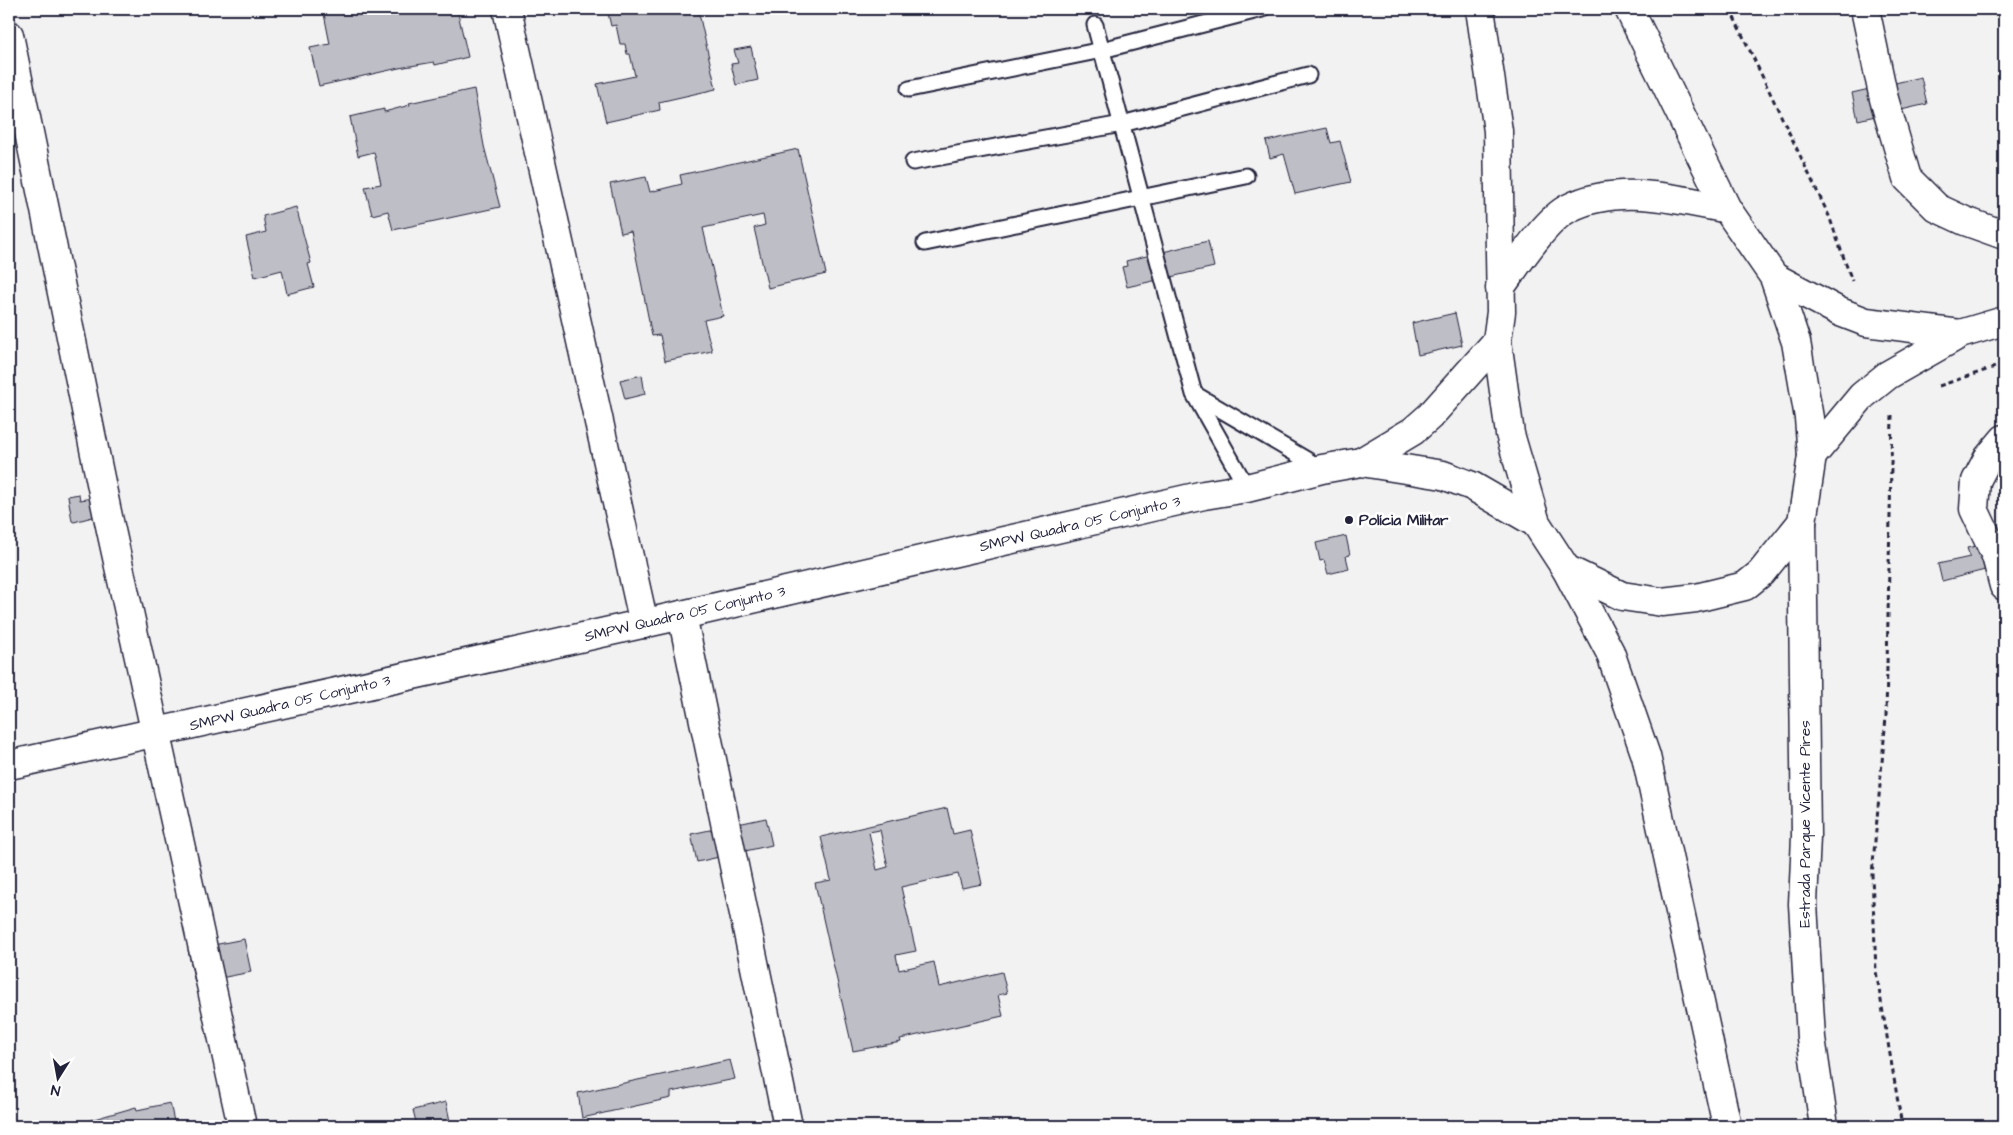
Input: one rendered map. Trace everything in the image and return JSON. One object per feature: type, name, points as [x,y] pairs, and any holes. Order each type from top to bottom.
[{"type":"street","points":[[507,9],[644,624]]},
{"type":"street","points":[[1480,9],[1498,131],[1501,312],[1497,341],[1510,434],[1536,523],[1566,568],[1610,652],[1646,756],[1728,1126]]},
{"type":"street","points":[[1629,9],[1727,209],[1774,277],[1840,312],[1866,322],[1960,334]]},
{"type":"street","points":[[1865,9],[1884,99],[1907,178],[1937,208],[1965,221],[2004,235]]},
{"type":"street","points":[[9,35],[107,512],[242,1126]]},
{"type":"street","points":[[1500,288],[1546,228],[1568,208],[1594,199],[1622,196],[1671,197],[1727,209]]},
{"type":"street","name":"Estrada Parque Vicente Pires","points":[[1774,277],[1796,342],[1810,418],[1812,456],[1802,522],[1806,836],[1803,904],[1811,1038],[1824,1126]]},
{"type":"street","points":[[1812,456],[1862,396],[1888,375],[1960,334],[2004,321]]},
{"type":"street","points":[[1361,462],[1413,431],[1430,416],[1497,341]]},
{"type":"street","points":[[2004,439],[1988,458],[1976,481],[1974,509],[1996,556],[2004,586]]},
{"type":"street","points":[[1361,462],[1443,475],[1472,486],[1536,523]]},
{"type":"street","name":"SMPW Quadra 05 Conjunto 3","points":[[9,765],[644,624],[1204,495],[1247,488],[1322,469],[1361,462]]},
{"type":"street","points":[[1566,568],[1622,596],[1662,602],[1696,598],[1745,586],[1761,573],[1802,522]]},
{"type":"street","points":[[682,615],[788,1126]]},
{"type":"lane","points":[[909,89],[1102,50],[1262,9]]},
{"type":"lane","points":[[1095,25],[1194,394],[1247,488]]},
{"type":"lane","points":[[913,162],[1122,124],[1308,75]]},
{"type":"lane","points":[[924,243],[1246,176]]},
{"type":"lane","points":[[1194,394],[1322,469]]},
{"type":"path","points":[[1730,9],[1829,216],[1866,322]]},
{"type":"path","points":[[1929,389],[2004,364]]},
{"type":"path","points":[[1888,375],[1892,402],[1886,717],[1872,875],[1876,971],[1902,1126]]},
{"type":"building","points":[[323,9],[457,9],[468,57],[435,65],[434,62],[399,68],[319,86],[310,48],[330,44]]},
{"type":"building","points":[[607,9],[698,9],[716,89],[659,102],[660,110],[606,122],[597,84],[635,76],[630,54],[627,54],[625,44],[620,44],[616,25],[611,26]]},
{"type":"building","points":[[751,47],[758,80],[736,85],[731,64],[738,63],[734,50]]},
{"type":"building","points":[[1921,77],[1927,104],[1858,120],[1852,93]]},
{"type":"building","points":[[474,89],[484,146],[500,207],[393,230],[388,211],[372,215],[365,187],[381,184],[374,152],[358,156],[350,117],[384,109],[384,112],[410,105],[409,103]]},
{"type":"building","points":[[1327,128],[1331,143],[1340,141],[1351,182],[1295,194],[1284,154],[1270,158],[1266,141]]},
{"type":"building","points":[[798,149],[826,274],[768,288],[754,228],[765,225],[763,215],[703,228],[723,316],[704,320],[712,351],[665,361],[660,335],[652,336],[631,231],[621,233],[610,184],[646,177],[650,192],[682,184],[680,175]]},
{"type":"building","points":[[296,207],[311,263],[308,264],[314,287],[287,294],[282,270],[255,277],[246,237],[266,232],[263,216]]},
{"type":"building","points":[[1208,241],[1214,267],[1127,287],[1122,267],[1127,266],[1126,261]]},
{"type":"building","points":[[1455,313],[1462,345],[1418,355],[1412,323]]},
{"type":"building","points":[[642,375],[645,394],[625,399],[620,380]]},
{"type":"building","points":[[79,494],[80,500],[92,498],[96,516],[74,522],[72,521],[68,496]]},
{"type":"building","points":[[1346,536],[1350,555],[1346,556],[1349,569],[1328,574],[1324,560],[1320,561],[1316,543]]},
{"type":"building","points":[[2004,540],[2004,561],[1984,566],[1985,570],[1942,581],[1938,564],[1970,557],[1967,548]]},
{"type":"building","points":[[947,808],[953,834],[970,830],[982,884],[962,888],[958,874],[901,887],[916,951],[896,955],[899,970],[934,962],[939,987],[1002,972],[1007,993],[998,995],[1003,1016],[900,1039],[901,1042],[853,1051],[815,883],[831,880],[821,837]],"holes":[[[880,830],[888,867],[877,870],[869,832]]]},
{"type":"building","points":[[766,818],[772,845],[697,862],[691,834]]},
{"type":"building","points":[[244,939],[251,972],[195,983],[188,950]]},
{"type":"building","points":[[730,1060],[735,1079],[671,1092],[671,1098],[582,1118],[578,1093]]},
{"type":"building","points":[[446,1102],[451,1126],[417,1126],[413,1110]]},
{"type":"building","points":[[170,1103],[175,1126],[88,1126],[87,1121],[136,1107],[137,1110]]},
{"type":"building","points":[[993,1121],[994,1126],[966,1126]]},
{"type":"place","name":"Polícia Militar","points":[[1349,520]]}]
